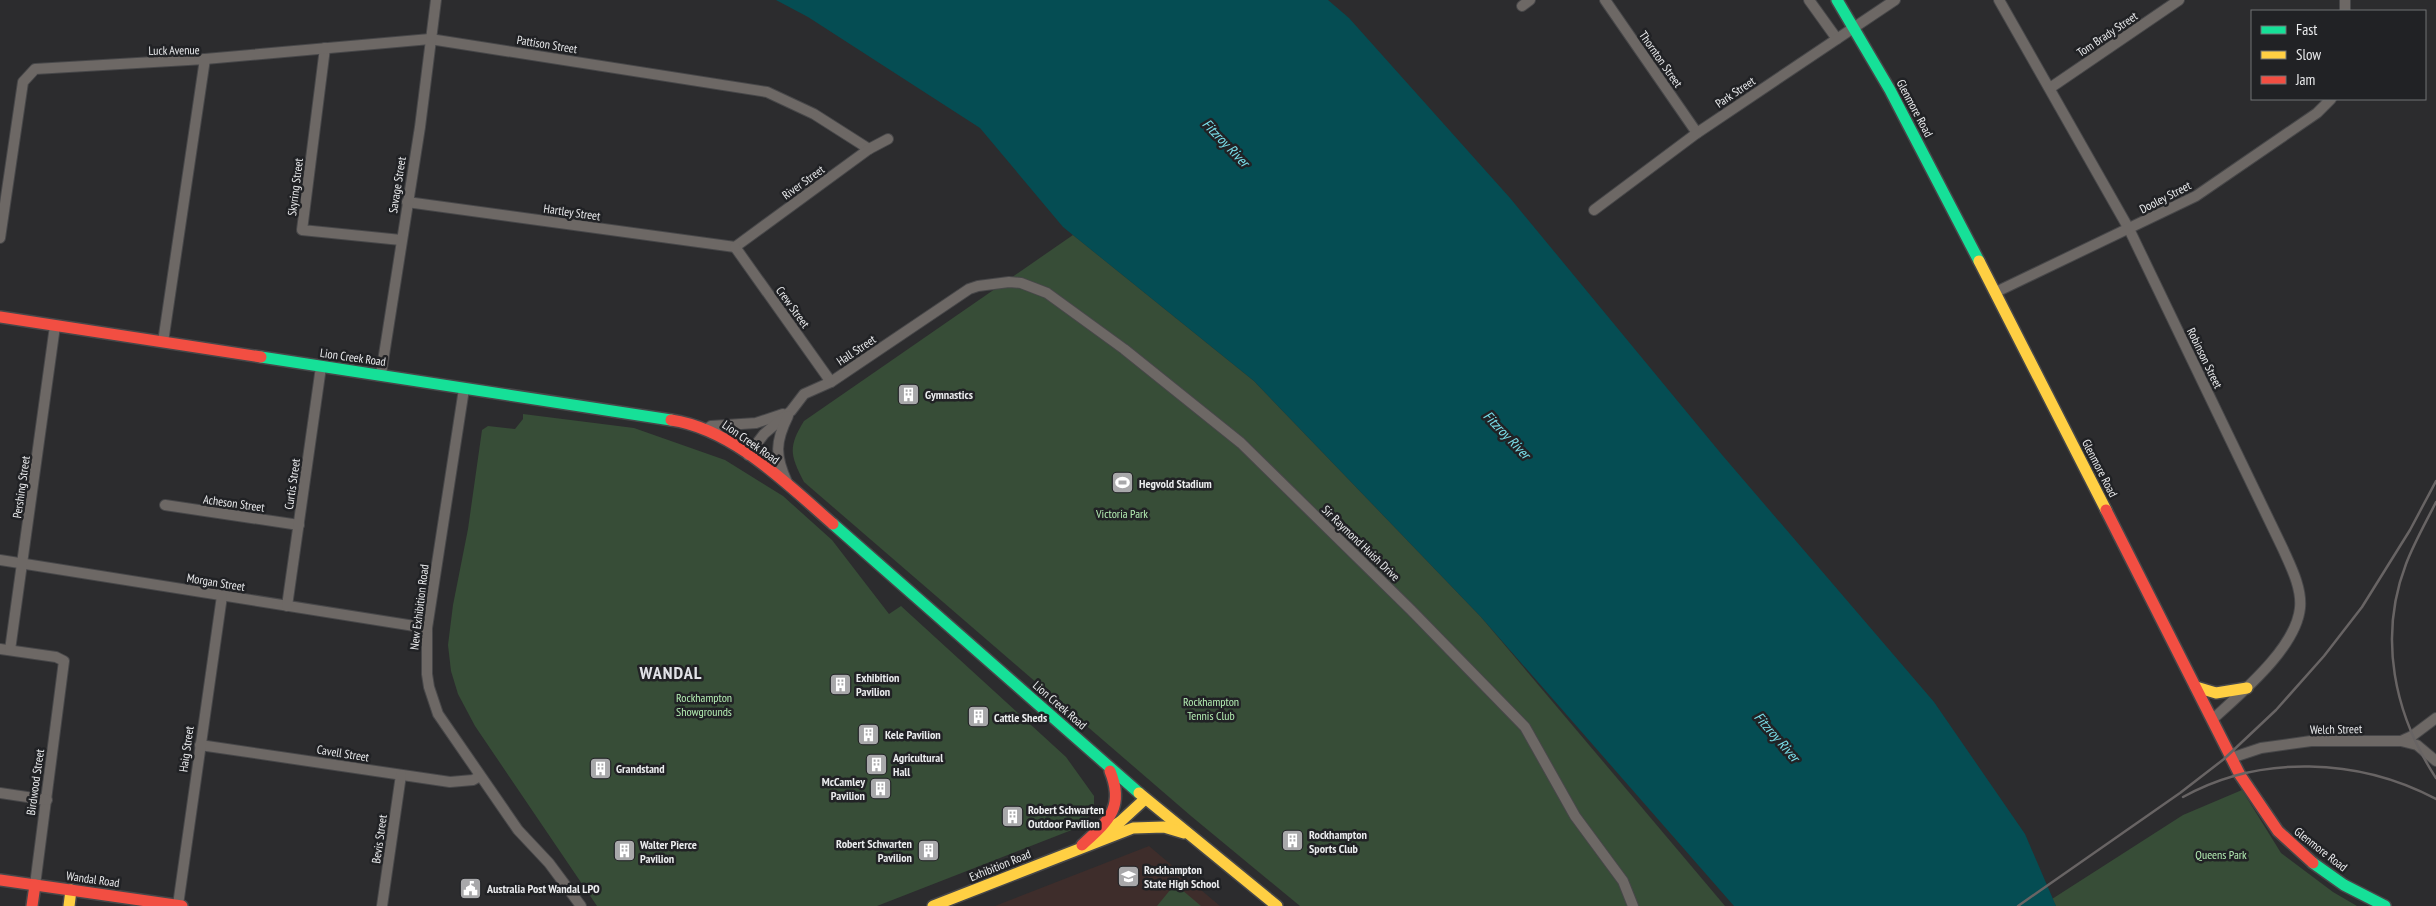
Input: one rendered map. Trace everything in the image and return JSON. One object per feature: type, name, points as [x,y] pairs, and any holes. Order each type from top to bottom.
[{"type":"street","name":"Savage Street","points":[[381,374],[420,127],[436,0]]},
{"type":"street","name":"Thornton Street","points":[[1605,0],[1697,132]]},
{"type":"street","points":[[1809,0],[1837,39]]},
{"type":"street","name":"Glenmore Road","points":[[1838,0],[1890,90],[1996,292],[2231,758],[2260,805],[2284,837],[2350,889],[2385,906]]},
{"type":"street","name":"Park Street","points":[[1594,210],[1697,132],[1895,0]]},
{"type":"street","name":"Robinson Street","points":[[1999,0],[2129,229],[2283,549],[2299,592],[2300,607],[2294,631],[2267,667],[2213,719]]},
{"type":"street","name":"Tom Brady Street","points":[[2050,88],[2179,0]]},
{"type":"street","name":"Pattison Street","points":[[205,59],[430,39],[767,92],[814,114],[869,149]]},
{"type":"street","name":"Skyring Street","points":[[325,48],[302,230],[401,240]]},
{"type":"street","name":"Luck Avenue","points":[[0,238],[23,82],[35,70],[205,59],[164,342]]},
{"type":"street","name":"Dooley Street","points":[[1996,292],[2196,196],[2317,114],[2330,100]]},
{"type":"street","name":"River Street","points":[[735,247],[869,149],[888,139]]},
{"type":"street","name":"Hartley Street","points":[[407,202],[735,247]]},
{"type":"street","name":"Crew Street","points":[[735,247],[831,382]]},
{"type":"street","name":"Hall Street","points":[[748,455],[764,434],[791,411],[804,394],[831,382],[968,289],[993,283]]},
{"type":"street","name":"Sir Raymond Huish Drive","points":[[993,283],[1021,283],[1046,293],[1124,349],[1236,439],[1300,500],[1525,726],[1575,816],[1623,880],[1633,906]]},
{"type":"street","name":"Lion Creek Road","points":[[0,317],[691,423],[707,429],[748,455],[788,486],[1145,799],[1277,906]]},
{"type":"street","name":"Pershing Street","points":[[5,650],[22,564],[56,326]]},
{"type":"street","name":"Curtis Street","points":[[288,606],[321,367]]},
{"type":"street","name":"New Exhibition Road","points":[[464,389],[427,628],[426,658],[429,687],[446,727],[518,830],[549,863],[579,905]]},
{"type":"street","points":[[707,429],[710,426],[756,423],[791,411]]},
{"type":"street","points":[[788,486],[777,454],[779,434],[791,411]]},
{"type":"street","name":"Acheson Street","points":[[165,506],[299,525]]},
{"type":"street","name":"Morgan Street","points":[[0,560],[427,628]]},
{"type":"street","name":"Haig Street","points":[[178,906],[222,596]]},
{"type":"street","name":"Birdwood Street","points":[[5,650],[56,657],[64,661],[32,906]]},
{"type":"street","points":[[2196,687],[2216,693],[2247,688]]},
{"type":"street","points":[[2401,741],[2412,736],[2436,718]]},
{"type":"street","name":"Welch Street","points":[[2231,758],[2261,748],[2311,741],[2401,741],[2417,745],[2436,761]]},
{"type":"street","name":"Cavell Street","points":[[200,745],[450,782],[473,780],[480,776]]},
{"type":"street","name":"Exhibition Road","points":[[1077,849],[1108,820],[1115,810],[1118,795],[1117,787],[1107,764]]},
{"type":"street","name":"Bevis Street","points":[[382,906],[401,775]]},
{"type":"street","points":[[0,793],[47,800]]},
{"type":"street","name":"Exhibition Road","points":[[1077,849],[1120,822],[1145,799]]},
{"type":"street","name":"Exhibition Road","points":[[933,906],[1077,849],[1140,827],[1164,827],[1190,834]]},
{"type":"street","name":"Wandal Road","points":[[0,880],[182,906]]},
{"type":"street","points":[[69,906],[72,890]]},
{"type":"shaded area","name":"Rockhampton State High School","points":[[1149,846],[1220,906],[995,906]]},
{"type":"green space","name":"Victoria Park","points":[[1073,235],[1254,381],[1481,617],[1725,906],[1300,906],[1191,816],[804,482],[796,465],[793,445],[804,421]]},
{"type":"green space","name":"Rockhampton Showgrounds","points":[[523,414],[634,428],[725,460],[783,496],[832,540],[889,614],[901,606],[1066,757],[1094,796],[1094,809],[1082,826],[877,906],[597,906],[475,726],[458,694],[451,671],[448,645],[453,605],[468,529],[482,430],[488,426],[515,429],[523,419]]},
{"type":"green space","name":"Queens Park","points":[[2242,790],[2281,853],[2333,892],[2357,906],[2056,906],[2052,899],[2183,815]]},
{"type":"green space","points":[[1175,884],[1201,906],[1157,906]]},
{"type":"water","name":"Fitzroy River","points":[[776,0],[1328,0],[1349,18],[1510,198],[1723,456],[1934,702],[2025,834],[2056,906],[1734,906],[1481,617],[1254,381],[1063,227],[980,128],[808,17]]},
{"type":"railway","points":[[2018,906],[2180,793],[2224,759],[2276,710],[2324,656],[2362,607],[2410,530],[2436,481]]},
{"type":"railway","points":[[2436,502],[2406,564],[2393,619],[2392,647],[2395,674],[2410,728],[2436,778]]},
{"type":"railway","points":[[2183,797],[2213,783],[2244,773],[2310,766],[2375,775],[2406,785],[2436,799]]},
{"type":"traffic: fast","points":[[1837,0],[1890,90],[1979,261]]},
{"type":"traffic: fast","points":[[261,357],[671,420]]},
{"type":"traffic: fast","points":[[833,524],[1139,793]]},
{"type":"traffic: fast","points":[[2313,863],[2344,885],[2385,906]]},
{"type":"traffic: slow","points":[[1979,261],[2106,510]]},
{"type":"traffic: slow","points":[[2196,687],[2216,693],[2247,688]]},
{"type":"traffic: slow","points":[[1139,793],[1277,906]]},
{"type":"traffic: slow","points":[[1104,832],[1120,822],[1145,799]]},
{"type":"traffic: slow","points":[[933,906],[1133,828],[1164,827],[1184,833]]},
{"type":"traffic: slow","points":[[69,906],[71,890]]},
{"type":"traffic: jam","points":[[0,317],[261,357]]},
{"type":"traffic: jam","points":[[671,420],[694,425],[716,434],[737,446],[778,476],[833,524]]},
{"type":"traffic: jam","points":[[2106,510],[2240,775],[2278,831],[2313,863]]},
{"type":"traffic: jam","points":[[1082,845],[1106,821],[1115,804],[1116,795],[1110,771]]},
{"type":"traffic: jam","points":[[0,880],[182,906]]},
{"type":"traffic: jam","points":[[32,906],[35,885]]},
{"type":"place","name":"Gymnastics","points":[[909,394]]},
{"type":"place","name":"Hegvold Stadium","points":[[1123,483]]},
{"type":"place","name":"Exhibition Pavilion","points":[[840,684]]},
{"type":"place","name":"Cattle Sheds","points":[[978,717]]},
{"type":"place","name":"Kele Pavilion","points":[[869,734]]},
{"type":"place","name":"Agricultural Hall","points":[[877,764]]},
{"type":"place","name":"Grandstand","points":[[600,768]]},
{"type":"place","name":"McCamley Pavilion","points":[[881,788]]},
{"type":"place","name":"Robert Schwarten Outdoor Pavilion","points":[[1012,816]]},
{"type":"place","name":"Rockhampton Sports Club","points":[[1293,841]]},
{"type":"place","name":"Robert Schwarten Pavilion","points":[[928,850]]},
{"type":"place","name":"Walter Pierce Pavilion","points":[[624,851]]},
{"type":"place","name":"Rockhampton State High School","points":[[1128,876]]},
{"type":"place","name":"Australia Post Wandal LPO","points":[[471,888]]},
{"type":"district","name":"WANDAL","points":[[671,672]]},
{"type":"park label","name":"Rockhampton Tennis Club","points":[[1211,708]]}]
